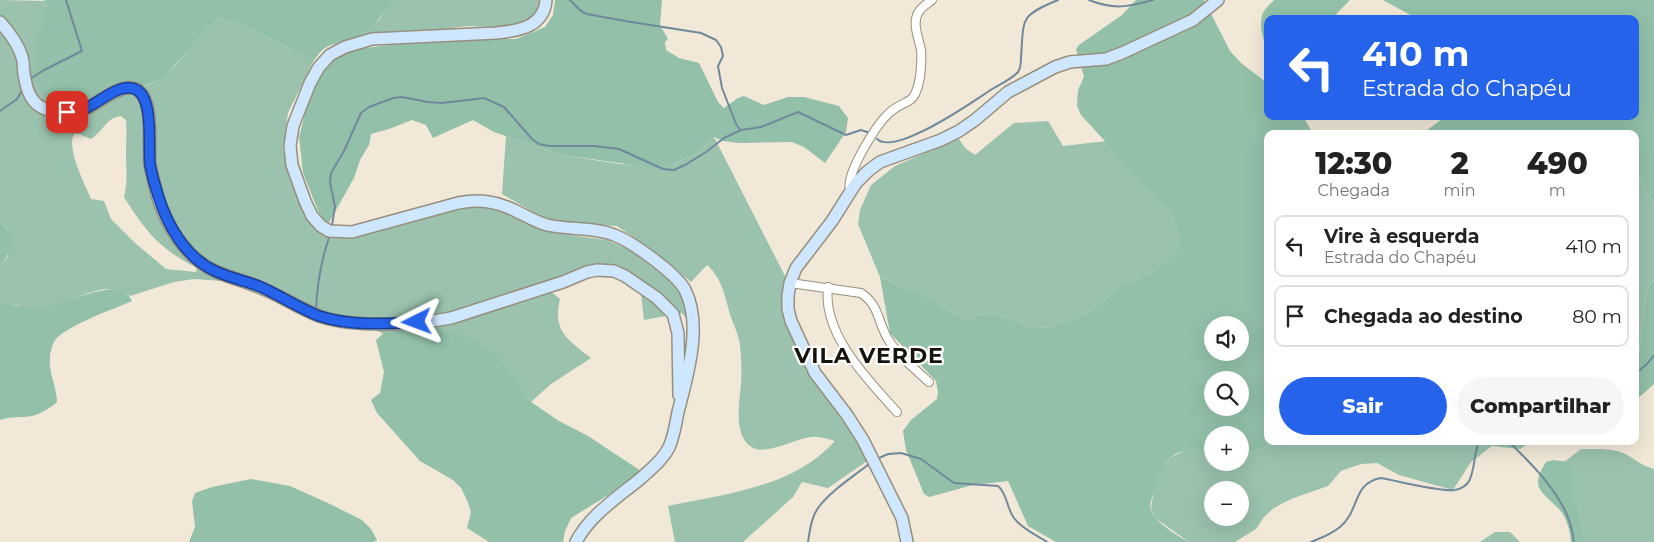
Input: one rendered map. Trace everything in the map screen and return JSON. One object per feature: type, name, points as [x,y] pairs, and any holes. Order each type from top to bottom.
[{"type":"street","points":[[546,0],[541,17],[532,25],[516,31],[496,34],[372,39],[345,47],[330,55],[319,66],[310,83],[293,126],[290,146],[292,165],[305,201],[312,216],[321,226],[329,231],[352,232],[418,213],[474,200],[489,201],[504,205],[548,225],[614,235],[672,273],[681,284],[688,300],[693,336],[686,387],[669,447],[662,458],[598,514],[581,532],[576,542]]},
{"type":"street","points":[[850,192],[849,182],[853,171],[880,124],[895,108],[916,95],[922,65],[917,32],[917,16],[924,6],[932,0]]},
{"type":"street","points":[[907,542],[902,518],[863,440],[847,415],[815,373],[791,321],[788,309],[790,282],[796,268],[832,220],[850,192],[868,171],[880,162],[941,140],[959,131],[1008,92],[1031,79],[1070,62],[1106,60],[1193,20],[1218,0]]},
{"type":"street","points":[[0,22],[18,47],[24,66],[28,92],[32,101],[40,108],[67,112],[82,110],[99,102],[113,92],[132,88],[139,90],[143,96],[149,116],[150,166],[158,196],[170,224],[185,247],[194,258],[206,266],[263,288],[320,316],[343,321],[381,323],[436,321],[451,318],[546,288],[587,272],[597,270],[614,271],[625,276],[657,298],[673,314],[678,333],[679,412]]},
{"type":"street","points":[[790,282],[861,293],[869,298],[875,305],[888,340],[929,382]]},
{"type":"street","points":[[828,287],[826,297],[830,315],[846,350],[868,380],[897,412]]},
{"type":"green space","points":[[0,0],[46,1],[35,59],[35,78],[60,103],[85,101],[116,95],[146,86],[158,80],[167,74],[220,18],[256,31],[313,62],[288,113],[283,150],[299,201],[325,237],[351,236],[453,210],[495,204],[525,224],[554,233],[607,240],[640,254],[684,292],[692,327],[682,313],[644,320],[640,286],[606,269],[549,290],[560,299],[558,319],[564,334],[575,346],[591,358],[551,384],[531,402],[521,385],[385,332],[383,334],[367,324],[329,322],[251,288],[222,281],[194,279],[174,282],[130,296],[121,291],[101,290],[45,307],[25,306],[0,301],[0,267],[8,256],[7,229],[0,221]],"holes":[[[121,116],[126,120],[126,180],[124,197],[147,230],[173,254],[197,268],[196,272],[166,269],[135,243],[111,219],[104,201],[91,199],[74,157],[72,148],[74,134],[91,139],[111,119]]]},
{"type":"green space","points":[[44,0],[392,0],[371,28],[360,37],[327,47],[313,62],[256,31],[220,18],[203,33],[165,76],[156,81],[130,91],[100,99],[62,103],[46,94],[35,78],[34,61],[47,3]]},
{"type":"green space","points":[[392,0],[539,0],[535,16],[511,28],[469,26],[357,39],[379,20]]},
{"type":"green space","points":[[555,0],[662,0],[660,25],[668,39],[665,42],[666,50],[679,58],[699,63],[718,102],[724,108],[744,96],[764,105],[788,97],[804,97],[839,106],[848,118],[846,132],[825,163],[804,147],[792,142],[739,143],[723,141],[714,137],[697,154],[667,166],[648,167],[562,155],[494,132],[473,120],[433,138],[426,125],[412,120],[371,134],[369,145],[360,160],[354,178],[327,226],[323,223],[303,173],[299,137],[306,110],[328,60],[349,50],[431,40],[516,39],[545,27],[553,15]]},
{"type":"green space","points":[[1136,0],[1204,0],[1230,51],[1241,63],[1264,81],[1264,120],[1305,120],[1311,130],[1264,130],[1264,445],[1268,445],[1249,453],[1249,426],[1204,426],[1204,449],[1190,449],[1173,456],[1161,469],[1157,479],[1151,502],[1153,515],[1161,524],[1189,542],[1056,542],[1028,526],[1008,481],[973,485],[929,497],[924,494],[906,450],[903,431],[911,420],[937,399],[938,392],[936,381],[890,333],[880,277],[927,297],[968,321],[978,315],[994,313],[1027,326],[1049,328],[1089,312],[1119,287],[1150,273],[1166,261],[1178,248],[1180,238],[1171,213],[1081,115],[1077,106],[1078,90],[1084,77],[1076,49],[1122,15]]},
{"type":"green space","points":[[1274,0],[1350,0],[1336,15],[1264,15],[1264,39],[1261,21],[1265,10]]},
{"type":"green space","points":[[1383,0],[1654,0],[1654,205],[1639,177],[1639,130],[1427,130],[1441,120],[1639,120],[1639,15],[1411,15]]},
{"type":"green space","points":[[1048,121],[1063,146],[1107,141],[1171,213],[1180,238],[1178,248],[1166,261],[1150,273],[1119,287],[1089,312],[1049,328],[1027,326],[994,313],[978,315],[968,321],[927,297],[880,277],[858,224],[860,210],[871,185],[895,166],[955,140],[959,139],[965,148],[975,155],[1014,123]]},
{"type":"green space","points":[[506,136],[562,155],[620,164],[667,166],[697,154],[714,137],[786,278],[789,317],[870,459],[828,488],[802,482],[793,497],[743,542],[675,542],[668,506],[736,492],[779,479],[800,469],[818,457],[835,441],[821,437],[812,437],[774,448],[759,450],[746,443],[742,436],[739,418],[741,359],[738,335],[721,284],[713,271],[707,265],[691,282],[648,247],[617,226],[562,223],[542,217],[502,194]]},
{"type":"green space","points":[[1639,177],[1654,205],[1654,280],[1647,289],[1639,353]]},
{"type":"green space","points":[[0,221],[9,234],[11,244],[8,254],[0,267]]},
{"type":"green space","points":[[1654,280],[1654,384],[1639,397],[1639,353],[1647,289]]},
{"type":"green space","points":[[112,289],[124,292],[132,301],[77,325],[66,331],[54,342],[50,363],[57,402],[35,415],[0,420],[0,301],[18,306],[50,306],[94,292]]},
{"type":"green space","points":[[415,327],[443,329],[470,338],[495,354],[521,385],[531,402],[559,421],[588,436],[644,473],[571,518],[565,531],[563,542],[489,542],[467,528],[471,512],[461,488],[453,480],[420,461],[377,413],[371,400],[380,393],[384,372],[376,340],[385,332]]},
{"type":"green space","points":[[1268,445],[1492,446],[1471,462],[1453,490],[1399,475],[1377,463],[1361,464],[1341,471],[1328,486],[1291,499],[1274,508],[1264,517],[1256,529],[1235,542],[1189,542],[1155,518],[1151,509],[1155,481],[1159,470],[1170,458],[1187,449],[1204,448],[1204,471],[1249,471],[1249,453]]},
{"type":"green space","points":[[1492,445],[1526,445],[1520,449]]},
{"type":"green space","points":[[1581,449],[1606,449],[1621,452],[1654,469],[1654,542],[1586,542],[1577,502],[1572,491],[1572,474],[1564,462]]},
{"type":"green space","points":[[1554,460],[1567,462],[1572,474],[1572,491],[1577,502],[1586,542],[1571,542],[1564,516],[1543,493],[1538,484],[1538,478],[1546,462]]},
{"type":"green space","points":[[251,479],[290,486],[330,504],[362,520],[371,529],[377,540],[373,542],[189,542],[195,527],[192,501],[195,493],[212,487]]},
{"type":"green space","points":[[1495,532],[1510,532],[1520,542],[1480,542]]},
{"type":"waterway","points":[[30,79],[82,51],[66,0]]},
{"type":"waterway","points":[[570,0],[587,14],[701,33],[716,40],[721,47],[723,56],[718,66],[722,88],[740,130]]},
{"type":"waterway","points":[[877,139],[886,142],[900,140],[916,134],[933,126],[1012,78],[1020,67],[1026,20],[1036,10],[1058,0]]},
{"type":"waterway","points":[[1089,0],[1114,6],[1153,0]]},
{"type":"waterway","points":[[0,111],[17,99],[23,89]]},
{"type":"waterway","points":[[332,225],[335,207],[330,182],[331,173],[344,151],[361,113],[369,107],[393,98],[402,97],[442,103],[484,98],[504,107],[532,139],[539,144],[619,149],[663,169],[674,170],[706,152],[724,138],[741,130],[761,127],[798,112],[846,135],[861,130],[870,133]]},
{"type":"waterway","points":[[316,311],[320,272],[330,235]]},
{"type":"waterway","points":[[1639,371],[1654,355]]},
{"type":"waterway","points":[[1311,542],[1330,534],[1340,527],[1351,513],[1361,491],[1372,481],[1381,478],[1448,490],[1464,486],[1472,474],[1478,445]]},
{"type":"waterway","points":[[1512,445],[1535,468],[1552,489],[1570,523],[1574,542]]},
{"type":"waterway","points":[[879,458],[888,454],[901,453],[921,459],[954,483],[998,486],[1017,522],[1047,542]]},
{"type":"waterway","points":[[808,542],[812,520],[818,508],[835,490],[869,464]]},
{"type":"district","name":"VILA VERDE","points":[[869,355]]},
{"type":"route","points":[[67,112],[82,110],[99,102],[113,92],[126,88],[139,90],[147,106],[149,116],[150,166],[158,196],[170,224],[185,247],[194,258],[206,266],[263,288],[320,316],[343,321],[373,323],[417,322]]}]
